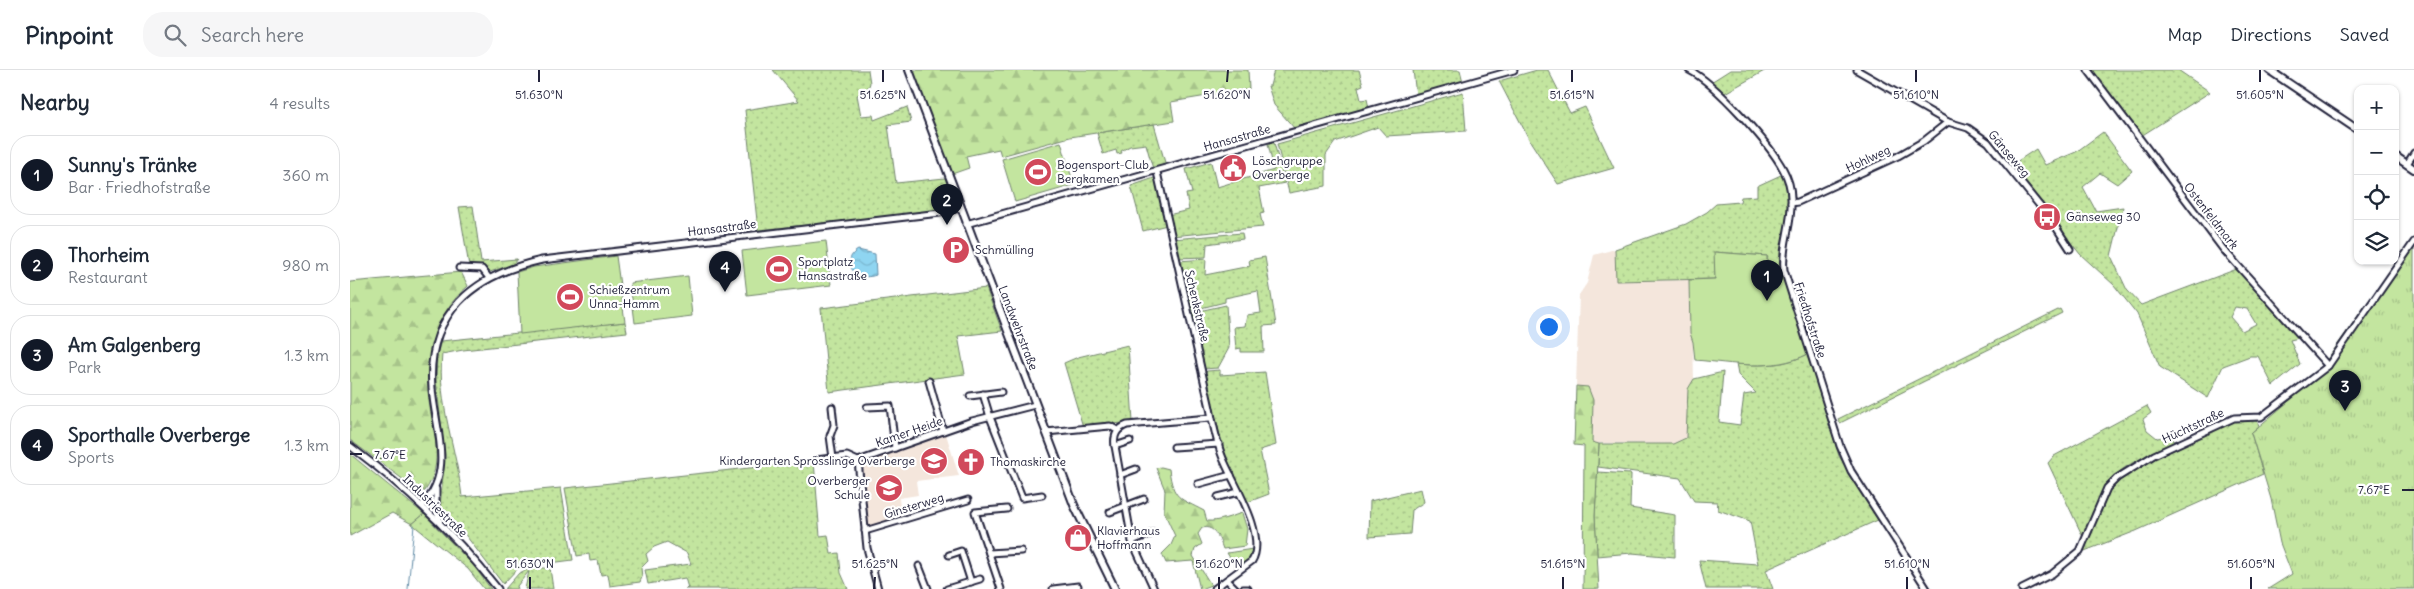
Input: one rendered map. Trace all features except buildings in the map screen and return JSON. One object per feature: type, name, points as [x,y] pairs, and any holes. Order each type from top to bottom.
[{"type":"main road","name":"Landwehrstraße","points":[[909,70],[1080,520],[1115,589]]},
{"type":"main road","points":[[2269,70],[2354,127]]},
{"type":"main road","points":[[2399,159],[2414,169]]},
{"type":"street","name":"Hansastraße","points":[[966,224],[1157,172],[1514,70]]},
{"type":"street","name":"Friedhofstraße","points":[[1689,70],[1705,81],[1744,120],[1779,162],[1788,181],[1791,203],[1783,257],[1784,270],[1840,446],[1851,471],[1927,589]]},
{"type":"street","name":"Gänseweg","points":[[1857,70],[1948,122],[1968,128],[1988,142],[2052,221],[2070,249]]},
{"type":"street","name":"Ostenfeldmark","points":[[2088,70],[2223,249],[2328,366]]},
{"type":"street","name":"Hohlweg","points":[[1791,203],[1798,202],[1898,156],[1924,141],[1948,122]]},
{"type":"street","points":[[2406,164],[2414,153]]},
{"type":"street","name":"Schenkstraße","points":[[1157,172],[1210,408],[1210,418],[1214,424],[1219,444],[1231,475],[1254,528],[1255,556],[1248,564],[1227,580]]},
{"type":"street","name":"Hansastraße","points":[[423,505],[436,486],[441,458],[432,388],[434,349],[443,325],[457,303],[472,289],[489,278],[520,265],[542,260],[940,213],[960,208]]},
{"type":"street","name":"Hüchtstraße","points":[[2022,589],[2052,574],[2080,551],[2107,488],[2117,478],[2154,455],[2234,418],[2261,417],[2328,366],[2414,242]]},
{"type":"street","points":[[459,268],[482,269],[489,278]]},
{"type":"street","points":[[929,381],[943,431]]},
{"type":"street","points":[[970,396],[1001,392]]},
{"type":"street","points":[[984,394],[990,417],[1022,498],[1042,495]]},
{"type":"street","name":"Kamer Heide","points":[[858,461],[943,431],[1035,405]]},
{"type":"street","points":[[867,407],[890,406],[895,448]]},
{"type":"street","points":[[832,407],[834,426],[830,436],[833,458]]},
{"type":"street","points":[[1117,430],[1127,425],[1210,418]]},
{"type":"street","points":[[1046,432],[1110,426],[1117,430]]},
{"type":"street","points":[[1117,430],[1114,446],[1132,541],[1154,589]]},
{"type":"street","points":[[1114,446],[1130,441]]},
{"type":"street","points":[[1174,447],[1219,444]]},
{"type":"street","name":"Industriestraße","points":[[350,446],[423,505],[443,525],[498,589]]},
{"type":"street","points":[[816,460],[850,456],[858,461],[865,531],[871,566],[878,589]]},
{"type":"street","points":[[1120,475],[1136,469]]},
{"type":"street","points":[[1198,484],[1231,475]]},
{"type":"street","points":[[436,486],[436,510],[443,525]]},
{"type":"street","points":[[1218,497],[1239,492]]},
{"type":"street","points":[[1110,512],[1144,499]]},
{"type":"street","name":"Ginsterweg","points":[[865,531],[968,500]]},
{"type":"street","points":[[1000,589],[975,512],[1007,509]]},
{"type":"street","points":[[1132,541],[1153,533]]},
{"type":"street","points":[[949,555],[961,551],[971,582]]},
{"type":"street","points":[[989,553],[1021,551]]},
{"type":"street","points":[[919,566],[928,589]]},
{"type":"street","points":[[947,589],[980,578]]},
{"type":"street","points":[[1214,589],[1227,580],[1236,589]]},
{"type":"street","points":[[1053,589],[1078,586]]},
{"type":"street","points":[[1243,589],[1248,589]]},
{"type":"shaded area","points":[[1615,249],[1616,281],[1689,280],[1690,333],[1693,341],[1694,379],[1688,389],[1686,438],[1673,444],[1592,443],[1593,400],[1576,386],[1579,295],[1587,283],[1594,255]]},
{"type":"shaded area","name":"Overberger Schule","points":[[946,434],[959,476],[916,481],[918,495],[899,498],[901,517],[867,528],[860,471],[862,464]]},
{"type":"green space","points":[[773,70],[868,70],[870,83],[866,94],[857,95],[861,116],[873,115],[874,120],[907,107],[911,122],[888,125],[896,183],[945,178],[949,188],[950,200],[945,208],[940,211],[758,230],[745,110],[799,101]]},
{"type":"green space","points":[[910,70],[1248,70],[1249,89],[1171,102],[1174,121],[1070,137],[1001,156],[999,149],[966,156],[969,168],[949,175]]},
{"type":"green space","points":[[1274,70],[1359,70],[1363,85],[1358,87],[1361,100],[1367,99],[1369,108],[1295,129],[1274,105],[1268,86],[1270,86]]},
{"type":"green space","points":[[1413,70],[1460,70],[1463,82],[1416,95]]},
{"type":"green space","points":[[1537,70],[1548,70],[1570,113],[1585,107],[1614,168],[1558,184],[1530,141],[1499,81]]},
{"type":"green space","points":[[1730,70],[1766,70],[1723,94],[1711,82]]},
{"type":"green space","points":[[2091,70],[2178,70],[2210,92],[2141,136]]},
{"type":"green space","points":[[1463,92],[1466,131],[1386,136],[1378,127],[1335,142],[1326,155],[1326,186],[1289,193],[1277,144]]},
{"type":"green space","points":[[1154,124],[1166,166],[1153,169],[1146,144],[1130,146],[1121,151],[1122,153],[1117,154],[1116,150],[1103,154],[1097,133]]},
{"type":"green space","points":[[2103,132],[2132,171],[2117,184],[2100,173],[2083,187],[2096,211],[2123,207],[2111,256],[2127,290],[2141,305],[2237,269],[2299,338],[2290,340],[2300,364],[2273,386],[2258,356],[2250,356],[2223,366],[2208,398],[2160,367],[2137,314],[2114,285],[2080,254],[2010,166],[2036,149],[2045,165],[2076,152]],"holes":[[[2235,307],[2247,309],[2256,324],[2242,331],[2230,317]]]},
{"type":"green space","name":"Bogensport-Club Bergkamen","points":[[1061,142],[1074,185],[1015,202],[1002,159]]},
{"type":"green space","points":[[1274,143],[1285,183],[1259,188],[1264,213],[1260,214],[1263,227],[1172,236],[1168,215],[1189,210],[1186,194],[1192,193],[1186,169],[1211,162],[1217,187],[1274,170],[1268,144]]},
{"type":"green space","points":[[1783,174],[1786,185],[1787,209],[1781,268],[1767,268],[1767,256],[1715,252],[1715,279],[1616,281],[1615,249],[1686,224],[1707,212],[1716,204],[1740,202],[1741,197],[1757,196],[1757,186]]},
{"type":"green space","points":[[1157,177],[1167,225],[1143,231],[1131,186]]},
{"type":"green space","points":[[473,206],[481,262],[517,259],[513,264],[490,272],[484,266],[469,266],[459,207]]},
{"type":"green space","points":[[1242,233],[1243,239],[1207,244],[1206,257],[1177,258],[1173,239]]},
{"type":"green space","points":[[2414,237],[2414,589],[2268,589],[2292,574],[2280,543],[2271,499],[2251,433],[2295,396],[2321,368],[2394,265],[2399,265],[2399,258]]},
{"type":"green space","name":"Sportplatz Hansastraße","points":[[826,241],[831,285],[747,295],[742,251]]},
{"type":"green space","points":[[1714,252],[1767,256],[1767,267],[1781,268],[1808,354],[1795,360],[1767,365],[1695,360],[1690,333],[1689,280],[1715,279]]},
{"type":"green space","name":"Schießzentrum Unna-Hamm","points":[[616,256],[625,322],[520,334],[517,272],[534,267]]},
{"type":"green space","points":[[1265,257],[1276,325],[1263,326],[1264,352],[1241,352],[1241,348],[1236,349],[1234,327],[1245,326],[1247,315],[1261,313],[1258,291],[1225,298],[1225,302],[1189,311],[1178,261],[1206,259],[1205,275],[1250,266],[1249,260]]},
{"type":"green space","points":[[461,272],[468,286],[446,310],[439,324],[430,353],[428,385],[436,458],[431,480],[425,491],[420,492],[350,440],[350,282]]},
{"type":"green space","points":[[688,276],[692,316],[635,323],[630,283]]},
{"type":"green space","points":[[986,288],[1002,331],[958,336],[965,374],[829,392],[821,308]]},
{"type":"green space","points":[[1226,305],[1229,348],[1218,368],[1203,369],[1190,313]]},
{"type":"green space","points":[[2060,309],[2062,313],[1840,423],[1838,419]]},
{"type":"green space","points":[[625,322],[627,332],[442,354],[442,390],[462,497],[561,488],[573,560],[519,567],[503,584],[457,524],[451,524],[440,507],[445,455],[436,381],[437,354],[441,341]]},
{"type":"green space","points":[[1128,345],[1133,422],[1083,427],[1064,363],[1078,357]]},
{"type":"green space","points":[[1808,354],[1839,456],[1878,520],[1766,570],[1773,589],[1706,589],[1699,560],[1758,564],[1750,521],[1718,510],[1717,502],[1694,501],[1680,478],[1598,467],[1599,444],[1673,444],[1686,438],[1688,389],[1694,379],[1723,372],[1719,422],[1740,425],[1744,395],[1756,393],[1738,375],[1736,364],[1782,363]]},
{"type":"green space","points":[[1220,370],[1220,375],[1265,372],[1276,445],[1260,450],[1269,494],[1248,502],[1227,463],[1204,374],[1207,371]]},
{"type":"green space","points":[[1576,386],[1588,387],[1593,400],[1592,442],[1599,444],[1595,516],[1599,589],[1583,589],[1584,446],[1574,445]]},
{"type":"green space","points":[[2147,406],[2151,413],[2143,419],[2147,430],[2157,438],[2172,436],[2175,443],[2136,461],[2117,473],[2104,489],[2098,501],[2084,539],[2048,463],[2054,456]]},
{"type":"green space","points":[[2235,420],[2257,420],[2259,426],[2251,433],[2263,474],[2136,531],[2082,552],[2109,489],[2122,477],[2152,457]]},
{"type":"green space","points":[[350,454],[424,514],[412,524],[392,513],[350,536]]},
{"type":"green space","points":[[814,461],[820,536],[828,535],[831,554],[839,553],[841,573],[848,589],[685,589],[688,588],[685,578],[648,584],[645,570],[691,564],[687,553],[667,542],[654,547],[646,554],[648,561],[641,568],[642,577],[640,582],[610,586],[608,574],[601,575],[598,560],[590,561],[589,554],[577,556],[565,488]]},
{"type":"green space","points":[[1156,468],[1169,469],[1173,487],[1179,497],[1204,511],[1207,521],[1220,520],[1242,513],[1247,529],[1245,546],[1223,549],[1216,533],[1210,528],[1202,528],[1198,534],[1202,544],[1195,549],[1193,556],[1211,585],[1200,589],[1193,561],[1166,563],[1162,554],[1171,545],[1175,536],[1164,512],[1165,490]]},
{"type":"green space","points":[[1597,472],[1631,474],[1630,508],[1675,515],[1675,557],[1632,553],[1597,556],[1595,516]]},
{"type":"green space","points":[[1421,489],[1424,502],[1412,510],[1410,534],[1369,537],[1370,501]]},
{"type":"green space","points":[[424,514],[473,565],[491,589],[484,589],[468,569],[412,524]]},
{"type":"green space","points":[[1253,549],[1250,560],[1237,569],[1227,553]]},
{"type":"green space","points":[[532,568],[550,568],[553,589],[525,589],[529,571],[517,586],[518,589],[505,589],[519,573]]},
{"type":"water","points":[[858,250],[875,254],[876,275],[861,276],[852,269],[850,259]]},
{"type":"waterway","points":[[408,589],[414,525]]},
{"type":"place","name":"Löschgruppe Overberge","points":[[1233,168]]},
{"type":"place","name":"Bogensport-Club Bergkamen","points":[[1038,172]]},
{"type":"place","name":"Gänseweg 30","points":[[2047,217]]},
{"type":"place","name":"Thorheim","points":[[947,225]]},
{"type":"place","name":"Schmülling","points":[[956,250]]},
{"type":"place","name":"Sportplatz Hansastraße","points":[[779,269]]},
{"type":"place","name":"Sporthalle Overberge","points":[[725,292]]},
{"type":"place","name":"Schießzentrum Unna-Hamm","points":[[570,297]]},
{"type":"place","name":"Sunny's Tränke","points":[[1767,301]]},
{"type":"place","name":"Am Galgenberg","points":[[2345,411]]},
{"type":"place","name":"Kindergarten Sprösslinge Overberge","points":[[934,461]]},
{"type":"place","name":"Thomaskirche","points":[[971,462]]},
{"type":"place","name":"Overberger Schule","points":[[889,488]]},
{"type":"place","name":"Klavierhaus Hoffmann","points":[[1078,538]]}]
